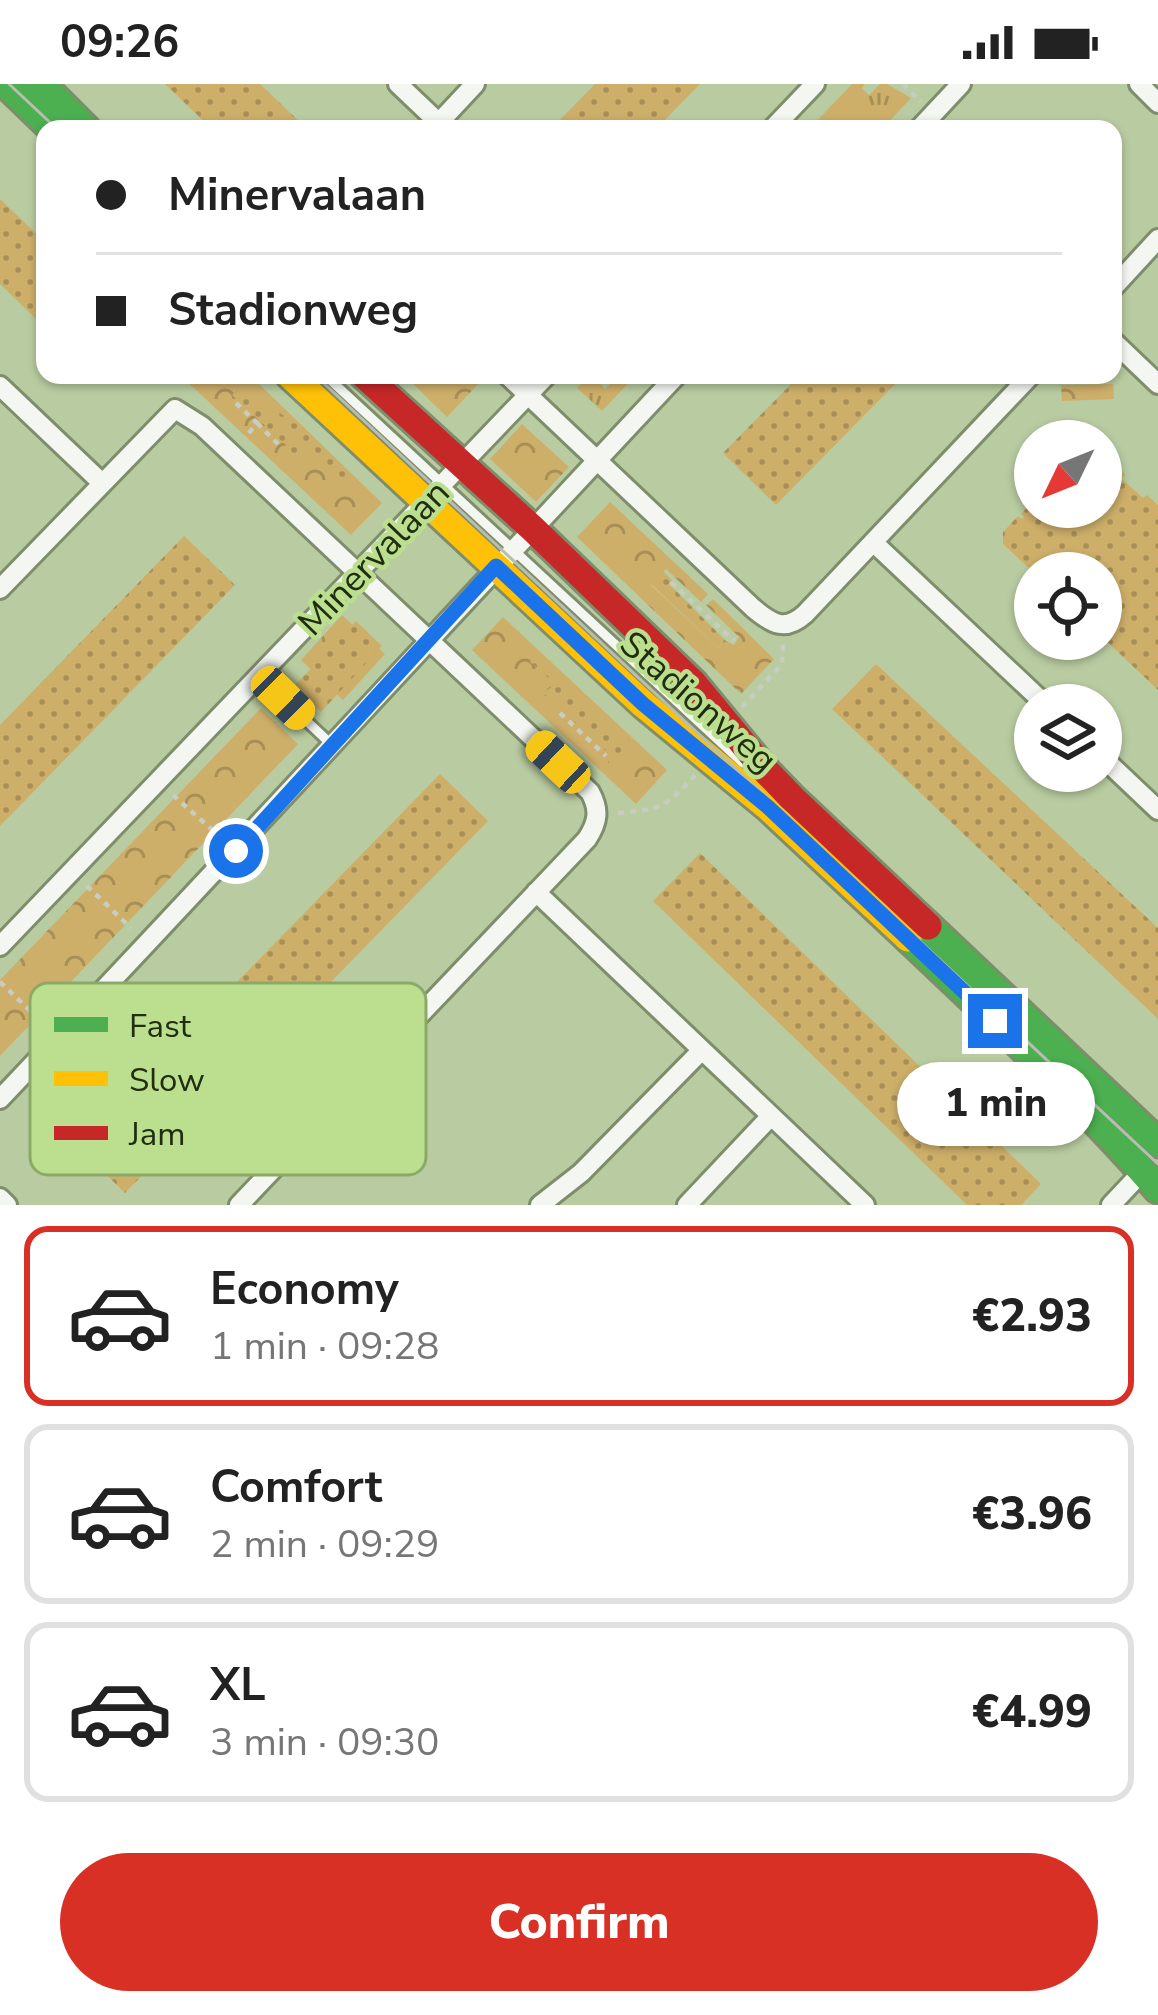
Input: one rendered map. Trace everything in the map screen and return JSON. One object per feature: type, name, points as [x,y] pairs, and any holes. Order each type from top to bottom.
[{"type":"main road","points":[[6,84],[44,120]]},
{"type":"main road","points":[[40,84],[77,120]]},
{"type":"main road","name":"Stadionweg","points":[[303,384],[444,485],[532,528],[694,684],[791,798],[1158,1143]]},
{"type":"main road","name":"Stadionweg","points":[[371,384],[504,558],[643,704],[768,807],[1153,1172]]},
{"type":"street","points":[[398,84],[431,120]]},
{"type":"street","points":[[442,120],[476,84]]},
{"type":"street","points":[[780,120],[814,84]]},
{"type":"street","points":[[927,120],[961,84]]},
{"type":"street","points":[[1138,84],[1158,103]]},
{"type":"street","points":[[1122,278],[1158,239]]},
{"type":"street","points":[[1122,350],[1158,384]]},
{"type":"street","points":[[516,384],[753,608],[784,626],[805,614],[1023,384]]},
{"type":"street","name":"Minervalaan","points":[[0,946],[538,384]]},
{"type":"street","points":[[110,983],[669,384]]},
{"type":"street","points":[[0,386],[102,483]]},
{"type":"street","points":[[0,589],[175,409],[202,426],[590,792],[598,815],[587,839],[426,1008]]},
{"type":"street","points":[[874,542],[1024,684]]},
{"type":"street","points":[[1122,777],[1158,810]]},
{"type":"street","points":[[536,892],[865,1205]]},
{"type":"street","points":[[550,1202],[702,1050]]},
{"type":"street","points":[[0,1099],[30,1067]]},
{"type":"street","points":[[687,1205],[771,1116]]},
{"type":"street","points":[[1111,1205],[1153,1172]]},
{"type":"street","points":[[239,1205],[267,1175]]},
{"type":"street","points":[[0,1198],[7,1205]]},
{"type":"lane","name":"Stadionweg","points":[[335,384],[444,485]]},
{"type":"lane","name":"Stadionweg","points":[[504,558],[736,757],[791,798]]},
{"type":"lane","points":[[258,674],[332,745]]},
{"type":"lane","name":"Stadionweg","points":[[1101,1091],[1130,1129],[1153,1172]]},
{"type":"path","points":[[236,403],[280,446]]},
{"type":"path","points":[[232,454],[257,423]]},
{"type":"path","points":[[671,582],[734,641]]},
{"type":"path","points":[[727,722],[782,664],[784,626]]},
{"type":"path","points":[[560,713],[606,756]]},
{"type":"path","points":[[598,815],[656,810],[712,758]]},
{"type":"path","points":[[158,782],[236,851]]},
{"type":"path","points":[[82,882],[147,944]]},
{"type":"path","points":[[0,982],[30,1010]]},
{"type":"green space","points":[[165,84],[260,84],[298,120],[203,120]]},
{"type":"green space","points":[[595,84],[700,84],[665,120],[560,120]]},
{"type":"green space","points":[[852,84],[865,84],[862,88],[869,95],[880,84],[887,84],[911,98],[890,120],[818,120]]},
{"type":"green space","points":[[0,199],[36,233],[36,319],[0,284]]},
{"type":"green space","points":[[190,384],[259,384],[382,503],[351,535]]},
{"type":"green space","points":[[413,384],[478,384],[447,417]]},
{"type":"green space","points":[[581,384],[601,384],[605,389],[610,384],[628,384],[602,411],[577,388]]},
{"type":"green space","points":[[791,384],[895,384],[776,505],[723,453]]},
{"type":"green space","points":[[1113,384],[1114,399],[1062,401],[1061,385]]},
{"type":"green space","points":[[239,389],[301,426],[355,480],[349,488],[306,451],[293,465],[282,455],[287,446],[232,395]]},
{"type":"green space","points":[[522,424],[569,467],[536,502],[490,459]]},
{"type":"green space","points":[[1122,479],[1158,505],[1158,690],[1122,656],[1122,552],[1014,554],[1003,544],[1003,532],[1014,520],[1014,528],[1122,528]]},
{"type":"green space","points":[[610,502],[708,594],[701,602],[666,569],[651,585],[718,648],[726,641],[734,645],[739,637],[706,605],[713,599],[774,659],[741,694],[577,537]]},
{"type":"green space","points":[[184,536],[235,585],[0,826],[0,725]]},
{"type":"green space","points":[[663,571],[672,580],[669,584],[726,641],[718,648],[651,584]]},
{"type":"green space","points":[[342,615],[385,654],[343,700],[301,660]]},
{"type":"green space","points":[[503,617],[667,770],[636,804],[472,650]]},
{"type":"green space","points":[[356,621],[382,646],[321,712],[294,686]]},
{"type":"green space","points":[[535,649],[638,748],[613,768],[608,762],[613,756],[543,693],[551,687],[549,678],[530,662]]},
{"type":"green space","points":[[876,664],[1158,928],[1158,1019],[832,709]]},
{"type":"green space","points":[[261,708],[298,744],[70,983],[30,983],[30,1025],[0,1056],[0,980]]},
{"type":"green space","points":[[440,774],[488,821],[330,983],[236,983]]},
{"type":"green space","points":[[700,853],[1041,1184],[1021,1205],[967,1205],[653,901]]},
{"type":"green space","points":[[107,1175],[143,1175],[125,1193]]},
{"type":"tram line","points":[[9,84],[47,120]]},
{"type":"tram line","points":[[325,384],[1158,1164]]},
{"type":"traffic: fast","points":[[6,84],[44,120]]},
{"type":"traffic: fast","points":[[41,84],[77,120]]},
{"type":"traffic: fast","points":[[928,926],[1158,1143]]},
{"type":"traffic: fast","points":[[908,938],[1067,1092],[1158,1189]]},
{"type":"traffic: slow","points":[[300,384],[643,704],[768,807],[908,938]]},
{"type":"traffic: jam","points":[[374,384],[694,684],[792,798],[928,926]]},
{"type":"route","points":[[236,851],[496,566],[643,704],[768,807],[995,1021]]}]
